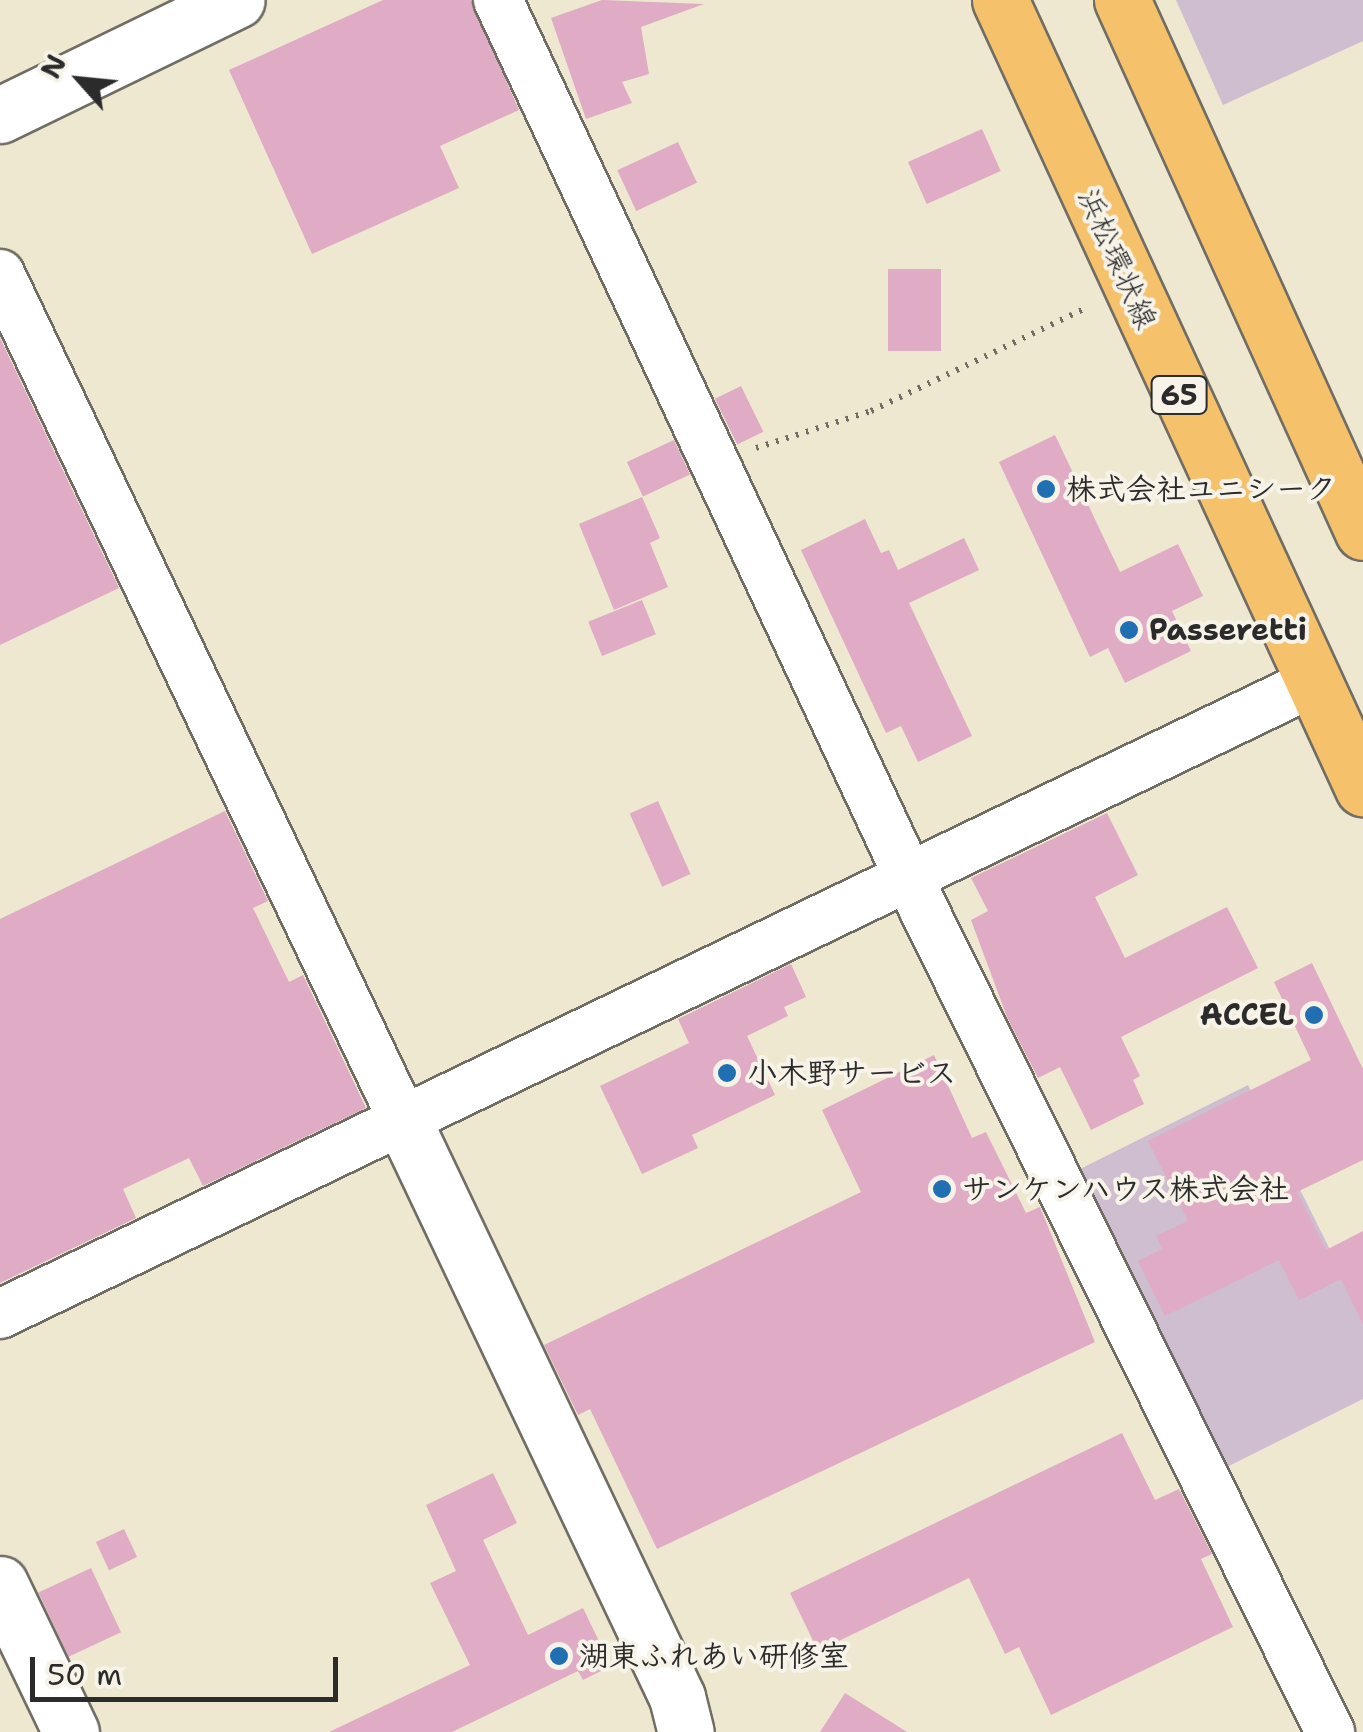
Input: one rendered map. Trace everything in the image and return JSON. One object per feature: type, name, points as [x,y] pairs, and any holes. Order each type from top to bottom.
[{"type":"main road","name":"浜松環状線","points":[[1000,0],[1363,788]]},
{"type":"main road","points":[[1122,0],[1363,532]]},
{"type":"street","points":[[0,115],[237,0]]},
{"type":"street","points":[[498,0],[910,876],[1330,1732]]},
{"type":"street","points":[[0,274],[402,1120],[678,1728]]},
{"type":"street","points":[[0,1314],[1312,683]]},
{"type":"street","points":[[0,1584],[71,1732]]},
{"type":"path","points":[[719,466],[871,411],[1086,308]]},
{"type":"shaded area","points":[[1176,0],[1363,0],[1363,41],[1223,105]]},
{"type":"shaded area","name":"サンケンハウス株式会社","points":[[1248,1085],[1351,1292],[1363,1287],[1363,1399],[1221,1470],[1074,1172]]},
{"type":"building","points":[[383,0],[471,0],[519,110],[440,146],[459,188],[312,254],[229,70]]},
{"type":"building","points":[[602,0],[704,4],[641,27],[649,74],[622,82],[632,103],[586,119],[551,18]]},
{"type":"building","points":[[982,129],[1001,171],[927,204],[908,162]]},
{"type":"building","points":[[678,142],[697,183],[636,211],[617,170]]},
{"type":"building","points":[[888,269],[941,269],[941,351],[888,351]]},
{"type":"building","points":[[0,338],[119,588],[0,645]]},
{"type":"building","points":[[741,386],[763,432],[737,445],[715,399]]},
{"type":"building","points":[[1055,435],[1120,572],[1178,544],[1203,596],[1172,611],[1191,651],[1125,683],[1108,648],[1090,657],[999,462]]},
{"type":"building","points":[[674,440],[690,474],[643,496],[627,462]]},
{"type":"building","points":[[642,497],[660,538],[650,543],[668,587],[614,610],[579,524]]},
{"type":"building","points":[[865,519],[881,553],[889,550],[898,570],[964,538],[979,570],[909,603],[972,736],[918,762],[901,726],[886,733],[801,550]]},
{"type":"building","points":[[642,600],[656,634],[602,656],[588,622]]},
{"type":"building","points":[[658,801],[691,874],[662,887],[630,814]]},
{"type":"building","points":[[225,811],[268,901],[253,908],[289,982],[303,975],[366,1108],[203,1186],[189,1158],[123,1189],[136,1218],[0,1283],[0,919]]},
{"type":"building","points":[[1107,813],[1138,875],[1095,897],[1125,958],[1227,907],[1258,968],[1121,1037],[1140,1076],[1133,1080],[1144,1104],[1091,1130],[1060,1067],[1038,1078],[1007,1017],[971,920],[988,911],[971,878]]},
{"type":"building","points":[[1312,963],[1363,1069],[1363,1160],[1297,1192],[1326,1250],[1363,1231],[1363,1324],[1341,1279],[1299,1300],[1279,1260],[1165,1316],[1138,1261],[1162,1249],[1156,1236],[1188,1221],[1148,1141],[1311,1060],[1274,982]]},
{"type":"building","points":[[791,964],[806,997],[784,1007],[788,1016],[747,1036],[775,1095],[692,1135],[698,1148],[642,1174],[600,1086],[689,1043],[678,1019]]},
{"type":"building","points":[[934,1055],[972,1138],[986,1132],[1026,1213],[1040,1207],[1095,1342],[657,1549],[590,1409],[578,1415],[544,1345],[861,1192],[822,1110]]},
{"type":"building","points":[[1122,1433],[1155,1500],[1179,1489],[1212,1554],[1201,1559],[1233,1627],[1051,1715],[1019,1647],[1005,1654],[969,1578],[818,1651],[790,1593]]},
{"type":"building","points":[[493,1473],[517,1523],[483,1540],[528,1635],[583,1608],[611,1666],[583,1680],[578,1671],[452,1732],[329,1732],[470,1665],[430,1583],[456,1571],[426,1505]]},
{"type":"building","points":[[124,1529],[137,1557],[109,1570],[96,1542]]},
{"type":"building","points":[[91,1568],[121,1632],[68,1657],[38,1593]]},
{"type":"building","points":[[845,1693],[907,1732],[820,1732]]},
{"type":"place","name":"株式会社ユニシーク","points":[[1046,489]]},
{"type":"place","name":"Passeretti","points":[[1129,630]]},
{"type":"place","name":"ACCEL","points":[[1314,1015]]},
{"type":"place","name":"小木野サービス","points":[[727,1073]]},
{"type":"place","name":"サンケンハウス株式会社","points":[[942,1189]]},
{"type":"place","name":"湖東ふれあい研修室","points":[[559,1656]]}]
